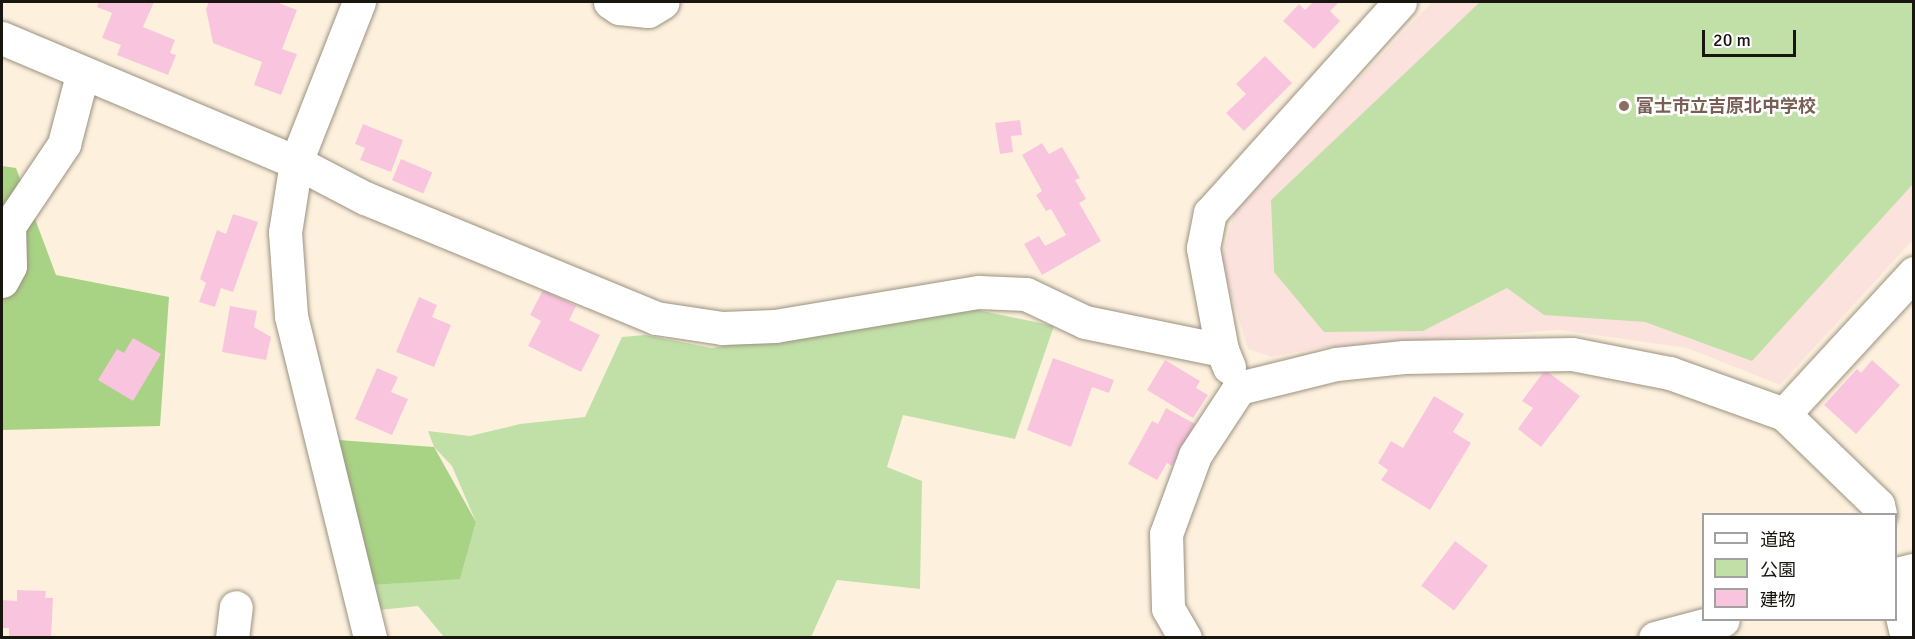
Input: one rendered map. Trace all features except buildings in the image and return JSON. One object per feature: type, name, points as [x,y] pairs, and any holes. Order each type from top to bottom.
[{"type":"street","points":[[359,2],[296,162],[285,232],[291,316],[370,638]]},
{"type":"street","points":[[610,2],[618,8],[648,11],[663,2]]},
{"type":"street","points":[[1239,388],[1221,350],[1203,248],[1210,213],[1400,2]]},
{"type":"street","points":[[2,38],[82,75],[296,162],[365,198],[656,318],[722,328],[775,326],[979,291],[1026,294],[1085,322],[1221,350]]},
{"type":"street","points":[[2,281],[10,266],[9,226],[64,144],[82,75]]},
{"type":"street","points":[[1784,414],[1914,273]]},
{"type":"street","points":[[1185,638],[1168,608],[1166,534],[1195,455],[1239,388],[1336,364],[1404,357],[1572,354],[1670,373],[1784,414],[1878,505],[1880,513]]},
{"type":"street","points":[[1897,574],[1914,570]]},
{"type":"street","points":[[1897,595],[1907,638]]},
{"type":"street","points":[[1654,638],[1719,621]]},
{"type":"shaded area","name":"富士市立吉原北中学校","points":[[1432,2],[1913,2],[1913,240],[1780,385],[1687,348],[1559,330],[1318,348],[1271,357],[1248,349],[1221,261],[1235,210]]},
{"type":"green space","name":"富士市立吉原北中学校","points":[[1480,2],[1913,2],[1913,184],[1752,361],[1645,322],[1544,315],[1507,288],[1423,331],[1324,332],[1274,272],[1271,200]]},
{"type":"green space","points":[[2,166],[16,168],[56,275],[169,297],[160,426],[2,430]]},
{"type":"green space","points":[[963,307],[1054,326],[1015,439],[903,415],[887,467],[922,481],[920,589],[837,580],[811,637],[444,637],[418,606],[379,610],[374,585],[460,578],[476,522],[452,466],[434,447],[428,431],[470,436],[520,424],[585,417],[622,337],[645,335],[712,348]]},
{"type":"green space","points":[[338,440],[434,447],[476,522],[460,579],[374,585]]},
{"type":"place","name":"富士市立吉原北中学校","points":[[1624,106]]}]
